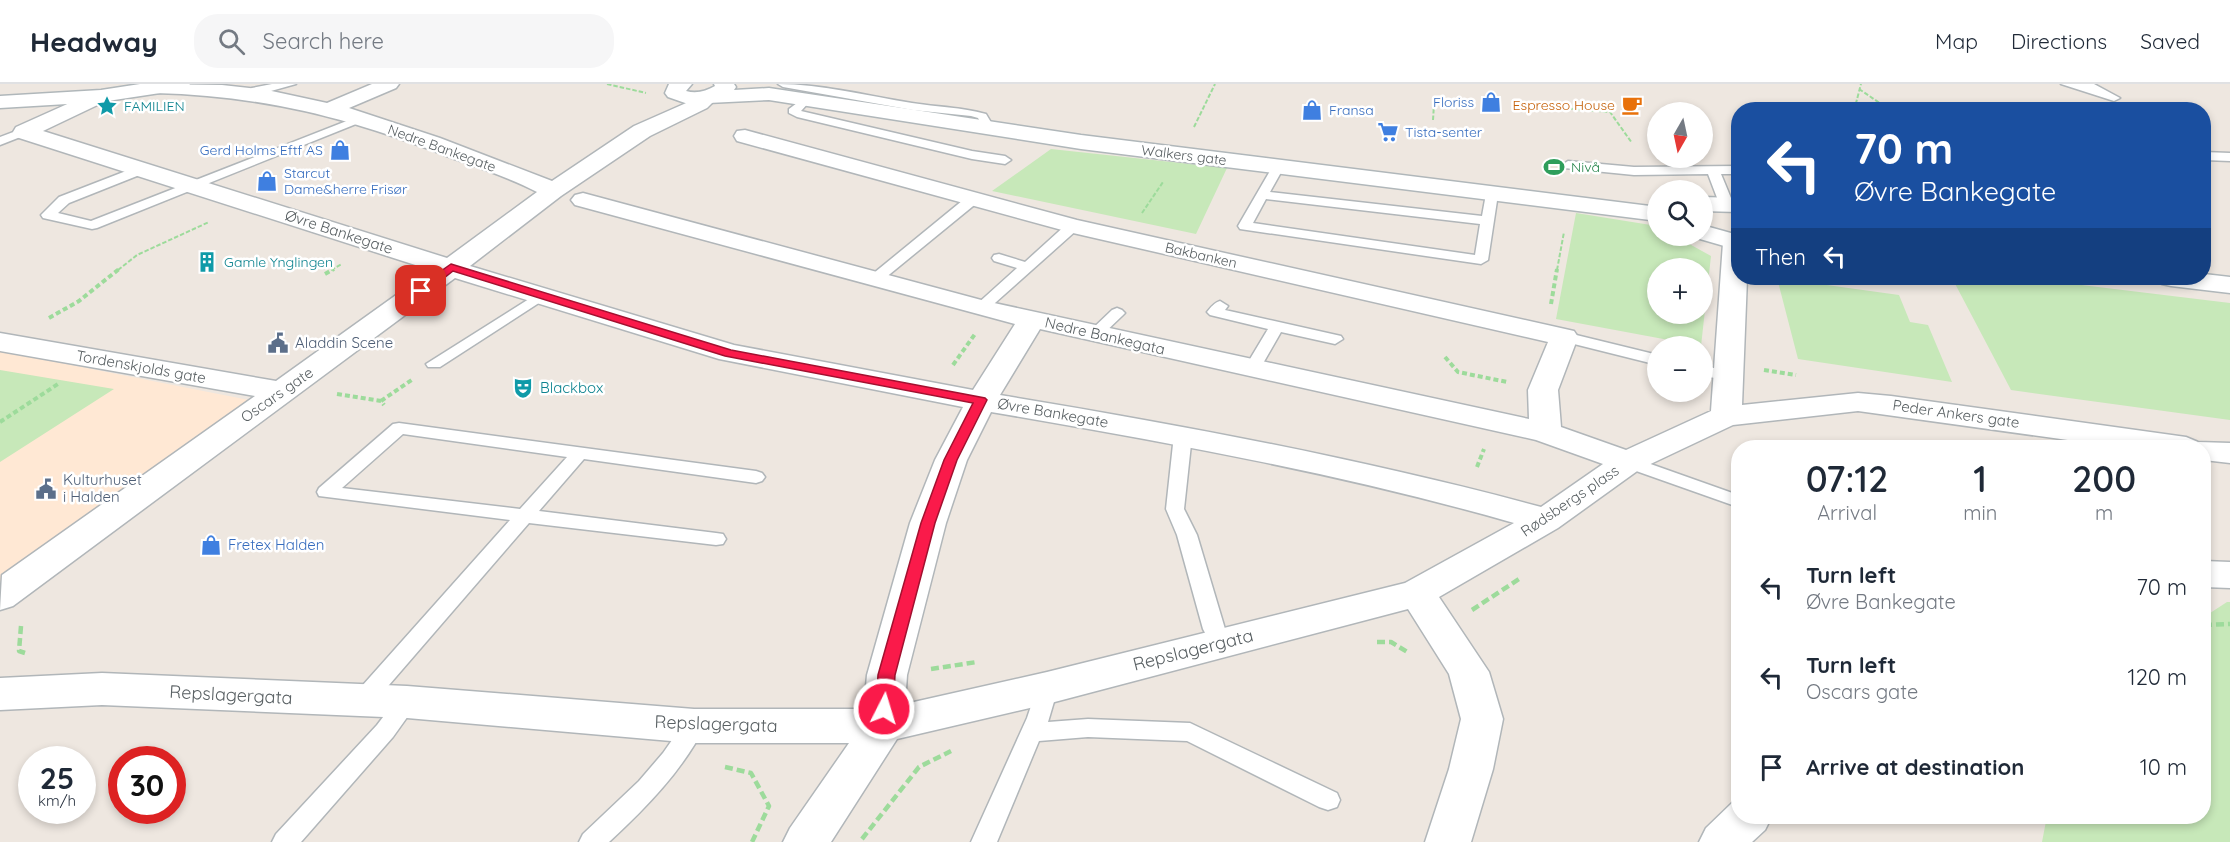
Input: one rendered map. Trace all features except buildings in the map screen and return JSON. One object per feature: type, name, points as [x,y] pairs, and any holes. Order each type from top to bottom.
[{"type":"street","points":[[0,102],[101,96],[180,84]]},
{"type":"street","points":[[330,109],[389,84]]},
{"type":"street","points":[[733,84],[776,89]]},
{"type":"street","points":[[0,88],[155,87]]},
{"type":"street","name":"Nedre Bankegate","points":[[155,87],[192,88],[330,109],[362,118],[532,180],[553,191]]},
{"type":"street","name":"Walkers gate","points":[[672,89],[681,96],[776,89],[801,107],[915,118],[1275,172],[1647,213]]},
{"type":"street","name":"Oscars gate","points":[[642,131],[672,89]]},
{"type":"street","name":"Oscars gate","points":[[5,588],[407,302],[553,191],[642,131],[700,104],[714,93]]},
{"type":"street","name":"Øvre Bankegate","points":[[12,136],[101,96]]},
{"type":"street","name":"Øvre Bankegate","points":[[12,136],[143,169],[540,296],[729,353],[1183,435],[1467,498],[1546,520]]},
{"type":"street","name":"Bakbanken","points":[[745,136],[1073,226],[1564,337]]},
{"type":"street","name":"Nedre Bankegata","points":[[583,200],[874,280],[981,317],[1032,319],[1545,432],[1628,462]]},
{"type":"street","points":[[1713,235],[1731,241]]},
{"type":"street","points":[[1726,416],[1715,373],[1731,278]]},
{"type":"street","points":[[2211,283],[2230,285]]},
{"type":"street","points":[[806,842],[883,726],[887,675],[928,523],[951,460],[981,400],[1032,319]]},
{"type":"street","points":[[1545,432],[1543,390],[1564,337]]},
{"type":"street","name":"Tordenskjolds gate","points":[[0,342],[281,391]]},
{"type":"street","name":"Peder Ankers gate","points":[[1726,416],[1858,402],[1902,406],[2138,440]]},
{"type":"street","name":"Rødsbergs plass","points":[[1417,593],[1546,520],[1628,462],[1726,416]]},
{"type":"street","points":[[2211,451],[2230,453]]},
{"type":"street","points":[[2211,574],[2230,574]]},
{"type":"street","points":[[1417,593],[1469,672],[1482,719],[1470,770],[1448,842]]},
{"type":"street","name":"Repslagergata","points":[[0,694],[102,689],[407,702],[694,726],[883,726],[1047,688],[1417,593]]},
{"type":"street","points":[[1722,842],[1741,824]]},
{"type":"lane","points":[[246,95],[256,90],[291,84]]},
{"type":"lane","points":[[2066,84],[2114,98],[2085,84]]},
{"type":"lane","points":[[776,89],[892,101],[903,105],[965,110],[982,116],[989,129]]},
{"type":"lane","points":[[801,107],[882,134],[972,155],[1005,160]]},
{"type":"lane","points":[[143,169],[64,200],[48,215],[92,225],[362,118]]},
{"type":"lane","points":[[882,134],[902,127],[915,118]]},
{"type":"lane","points":[[2211,156],[2230,157]]},
{"type":"lane","points":[[1568,165],[1635,171],[1731,170]]},
{"type":"lane","points":[[1713,170],[1722,204]]},
{"type":"lane","points":[[1275,172],[1245,226],[1481,260],[1492,194]]},
{"type":"lane","points":[[1261,195],[1487,221]]},
{"type":"lane","points":[[874,280],[973,199]]},
{"type":"lane","points":[[981,317],[1027,267],[1073,226]]},
{"type":"lane","points":[[999,258],[1027,267]]},
{"type":"lane","points":[[434,364],[540,296]]},
{"type":"lane","points":[[1220,306],[1215,312],[1335,339]]},
{"type":"lane","points":[[1095,334],[1117,313]]},
{"type":"lane","points":[[1252,369],[1277,326]]},
{"type":"lane","points":[[1564,337],[1647,357]]},
{"type":"lane","points":[[716,539],[326,492],[399,428],[756,477]]},
{"type":"lane","points":[[1183,435],[1175,509],[1187,535],[1214,629],[1221,642]]},
{"type":"lane","points":[[362,701],[580,453]]},
{"type":"lane","points":[[1628,462],[1731,499]]},
{"type":"lane","points":[[984,842],[1031,733],[1047,688]]},
{"type":"lane","points":[[285,842],[385,731],[407,702]]},
{"type":"lane","points":[[592,842],[649,790],[676,757],[694,726]]},
{"type":"lane","points":[[1031,733],[1088,728],[1190,732],[1328,800]]},
{"type":"path","points":[[1192,130],[1215,84]]},
{"type":"path","points":[[1856,102],[1861,84]]},
{"type":"path","points":[[1859,89],[1878,102]]},
{"type":"path","points":[[1433,120],[1434,104]]},
{"type":"path","points":[[1525,105],[1610,112],[1632,143]]},
{"type":"path","points":[[1122,237],[1164,181]]},
{"type":"path","points":[[48,319],[79,301],[137,255],[252,203]]},
{"type":"path","points":[[1539,332],[1548,319],[1570,204]]},
{"type":"path","points":[[949,370],[981,317]]},
{"type":"path","points":[[1445,357],[1458,372],[1509,383]]},
{"type":"path","points":[[336,394],[381,401],[434,364]]},
{"type":"path","points":[[0,422],[62,381]]},
{"type":"path","points":[[381,401],[399,428]]},
{"type":"path","points":[[1467,498],[1487,439]]},
{"type":"path","points":[[21,624],[19,651],[29,654]]},
{"type":"path","points":[[2211,625],[2230,624]]},
{"type":"path","points":[[887,675],[982,662]]},
{"type":"shaded area","points":[[0,351],[249,400],[0,582]]},
{"type":"green space","points":[[1051,149],[1227,168],[1196,234],[992,191]]},
{"type":"green space","points":[[1576,213],[1647,224],[1647,246],[1693,246],[1711,256],[1711,258],[1647,258],[1647,324],[1703,324],[1702,336],[1647,336],[1556,319]]},
{"type":"green space","points":[[1779,285],[1827,285],[1899,295],[1910,322],[1928,325],[1952,382],[1798,359]]},
{"type":"green space","points":[[1956,285],[2081,285],[2230,303],[2230,420],[2011,390]]},
{"type":"green space","points":[[0,370],[114,389],[0,462]]},
{"type":"green space","points":[[2230,602],[2230,842],[2042,842],[2045,824],[2211,824],[2211,612]]},
{"type":"place","name":"Floriss","points":[[1491,102]]},
{"type":"place","name":"Espresso House","points":[[1632,105]]},
{"type":"place","name":"FAMILIEN","points":[[107,106]]},
{"type":"place","name":"Fransa","points":[[1312,110]]},
{"type":"place","name":"Tista-senter","points":[[1388,132]]},
{"type":"place","name":"Gerd Holms Eftf AS","points":[[340,150]]},
{"type":"place","name":"Nivå","points":[[1554,167]]},
{"type":"place","name":"Starcut Dame&herre Frisør","points":[[267,181]]},
{"type":"place","name":"Gamle Ynglingen","points":[[207,262]]},
{"type":"place","name":"Aladdin Scene","points":[[278,343]]},
{"type":"place","name":"Blackbox","points":[[523,388]]},
{"type":"place","name":"Kulturhuset i Halden","points":[[46,489]]},
{"type":"place","name":"Fretex Halden","points":[[211,545]]},
{"type":"route","points":[[421,291],[451,267],[729,353],[981,400],[951,460],[928,523],[887,675],[884,709]]}]
